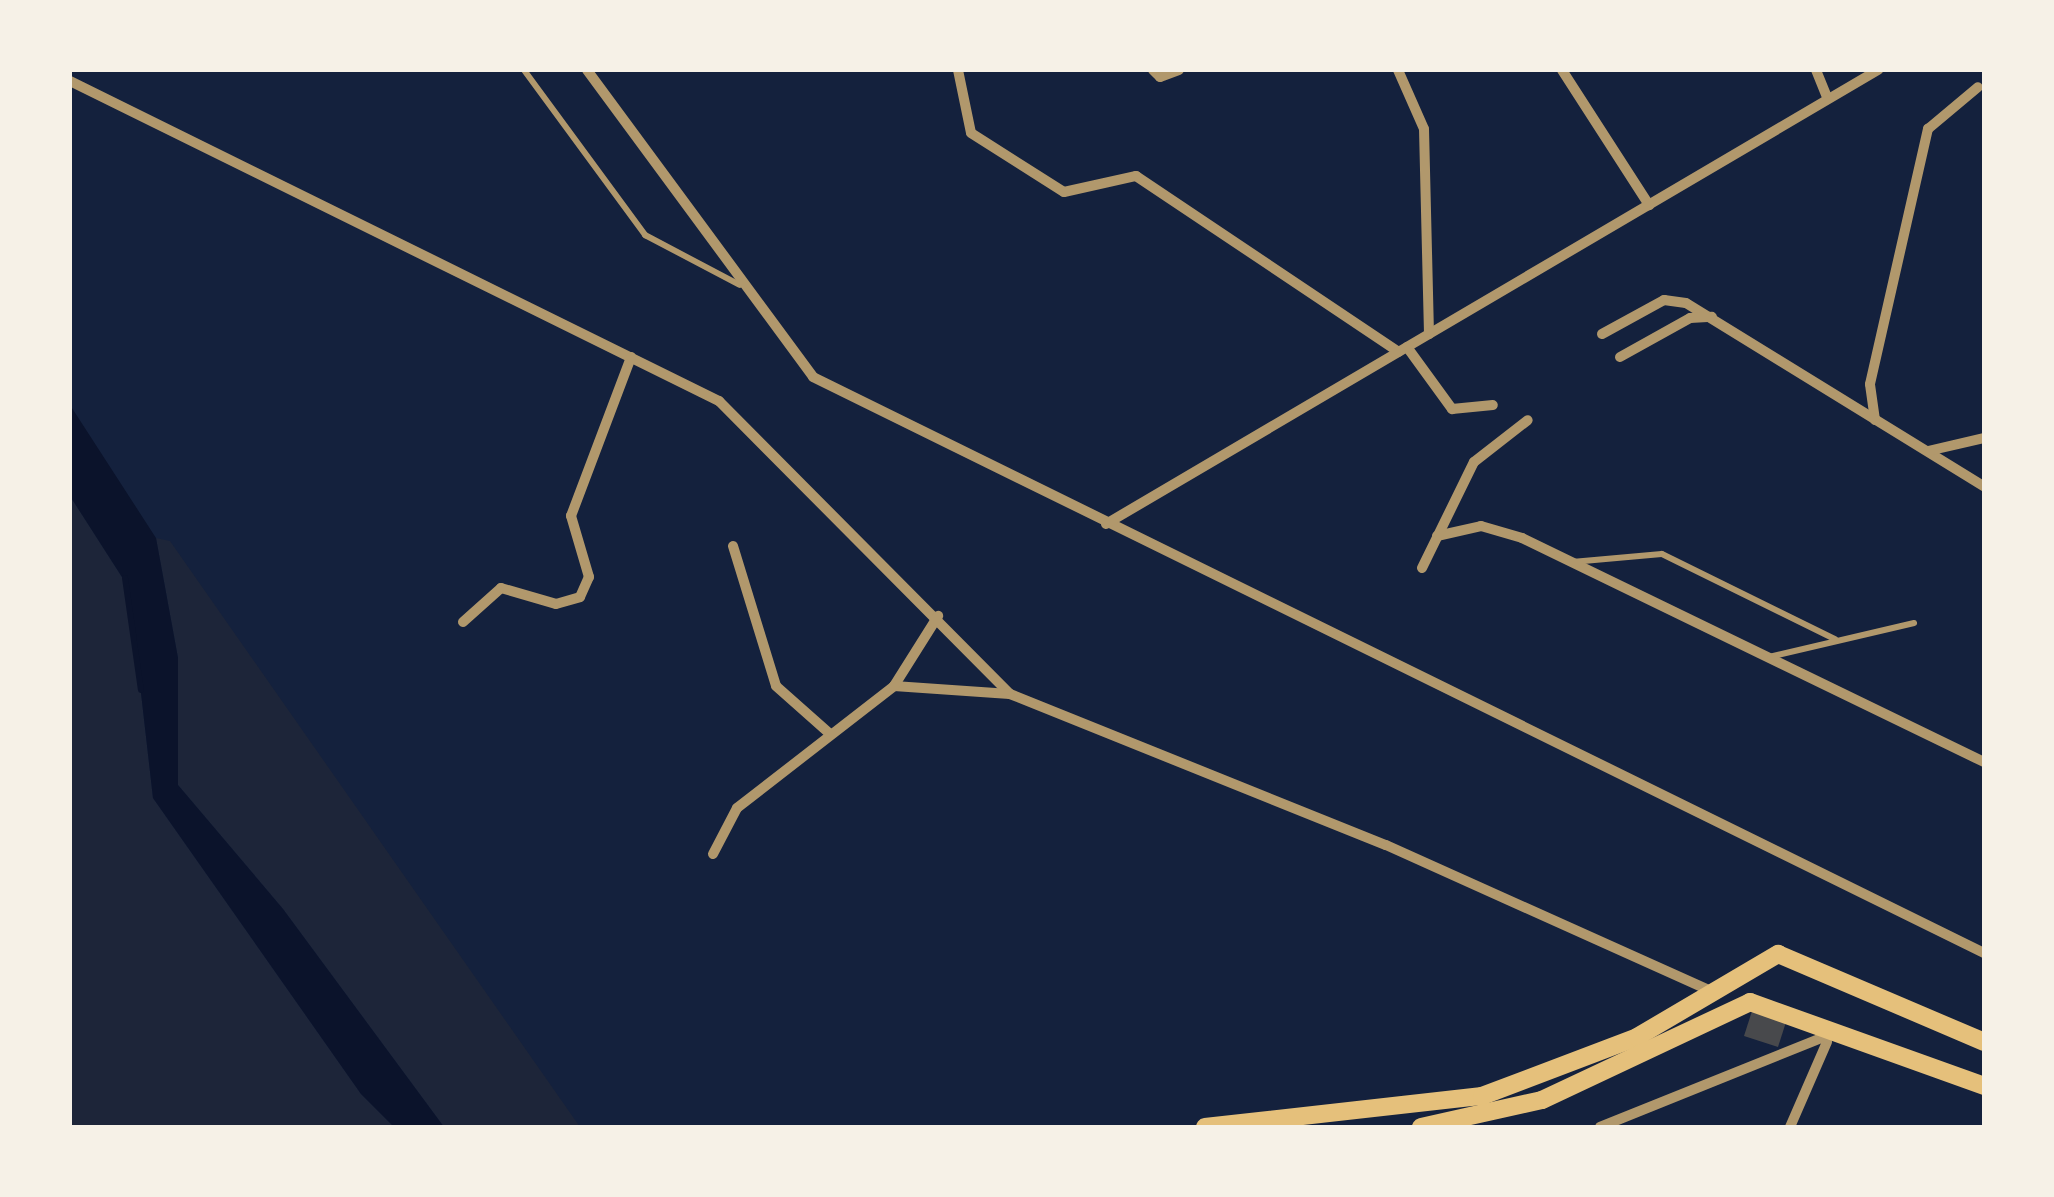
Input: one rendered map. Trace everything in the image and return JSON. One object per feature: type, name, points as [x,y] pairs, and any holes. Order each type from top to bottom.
[{"type":"main road","points":[[1205,1127],[1482,1096],[1636,1036],[1791,953],[1984,1042]]},
{"type":"main road","points":[[1714,993],[1750,1002],[1829,1038],[1984,1086]]},
{"type":"main road","points":[[1421,1127],[1542,1100],[1750,1002]]},
{"type":"street","points":[[588,70],[740,285],[813,377],[1984,952]]},
{"type":"street","points":[[958,70],[971,133],[1064,192],[1136,176],[1403,349],[1452,409],[1494,405]]},
{"type":"street","points":[[1152,70],[1160,77],[1179,70]]},
{"type":"street","points":[[1398,70],[1424,128],[1430,334]]},
{"type":"street","points":[[1562,70],[1648,205]]},
{"type":"street","points":[[1816,70],[1828,99]]},
{"type":"street","points":[[1106,524],[1878,70]]},
{"type":"street","points":[[70,81],[718,401],[938,616],[1010,694]]},
{"type":"street","points":[[1875,420],[1870,384],[1928,129],[1978,88]]},
{"type":"street","points":[[1602,334],[1664,300],[1713,317],[1984,486]]},
{"type":"street","points":[[1620,357],[1690,318],[1713,317]]},
{"type":"street","points":[[463,622],[501,588],[556,604],[580,597],[588,577],[571,516],[631,357]]},
{"type":"street","points":[[1422,568],[1474,462],[1528,420]]},
{"type":"street","points":[[1926,451],[1984,438]]},
{"type":"street","points":[[1436,536],[1481,526],[1570,562],[1984,762]]},
{"type":"street","points":[[733,546],[776,686],[830,734]]},
{"type":"street","points":[[713,854],[737,808],[894,686],[938,616]]},
{"type":"street","points":[[894,686],[1010,694],[1386,845],[1714,993]]},
{"type":"street","points":[[1600,1127],[1829,1038]]},
{"type":"street","points":[[1790,1127],[1829,1038]]},
{"type":"lane","points":[[524,70],[645,235],[740,285]]},
{"type":"lane","points":[[1570,562],[1662,554],[1835,639]]},
{"type":"lane","points":[[1765,658],[1914,623]]},
{"type":"shaded area","points":[[70,405],[156,538],[178,658],[178,785],[283,909],[444,1127],[394,1127],[361,1094],[153,798],[129,588],[70,496]]},
{"type":"shaded area","points":[[70,496],[129,588],[153,798],[361,1094],[394,1127],[70,1127]]},
{"type":"shaded area","points":[[156,538],[170,541],[580,1127],[444,1127],[283,909],[178,785],[178,658]]},
{"type":"building","points":[[1752,1011],[1786,1022],[1778,1047],[1744,1036]]},
{"type":"waterway","points":[[125,578],[141,690]]}]
